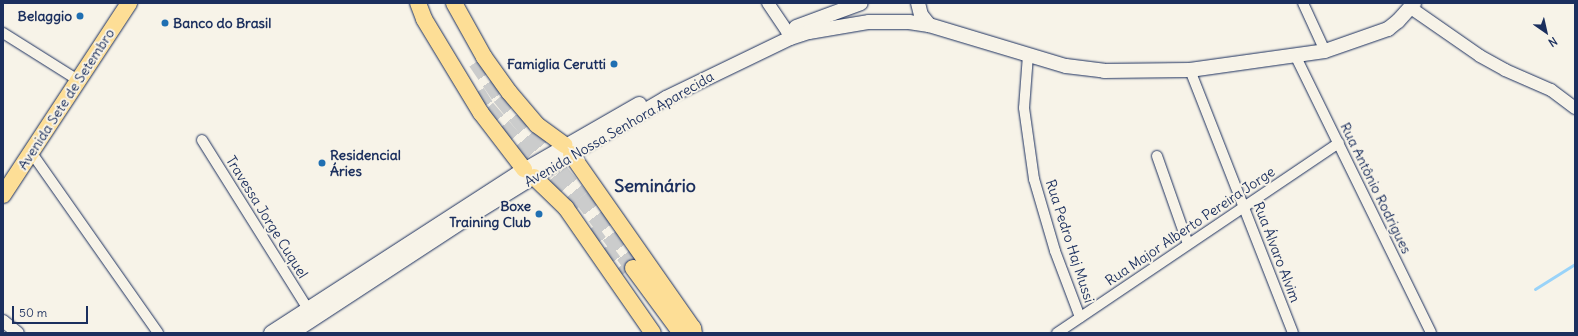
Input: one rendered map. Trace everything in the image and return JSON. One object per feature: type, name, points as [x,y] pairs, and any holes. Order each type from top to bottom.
[{"type":"main road","name":"Avenida Sete de Setembro","points":[[3,195],[129,3]]},
{"type":"main road","points":[[418,3],[424,19],[481,113],[529,173],[566,208],[653,333]]},
{"type":"main road","points":[[425,3],[470,67],[452,3]]},
{"type":"main road","points":[[452,3],[484,57],[509,92],[537,125],[568,149],[693,328],[694,333]]},
{"type":"main road","points":[[788,34],[861,3]]},
{"type":"main road","points":[[918,3],[921,15],[930,25]]},
{"type":"main road","name":"Avenida Nossa Senhora Aparecida","points":[[271,333],[668,88],[788,34],[862,23],[889,22],[930,25],[1066,66],[1104,70],[1190,70],[1325,51],[1388,29],[1413,5]]},
{"type":"main road","name":"Avenida Nossa Senhora Aparecida","points":[[292,333],[529,173]]},
{"type":"main road","points":[[665,333],[628,271],[681,333]]},
{"type":"street","points":[[768,3],[788,34]]},
{"type":"street","points":[[1303,3],[1325,51]]},
{"type":"street","points":[[1413,5],[1480,56],[1504,70],[1551,90],[1575,107]]},
{"type":"street","points":[[3,33],[78,80]]},
{"type":"street","name":"Rua Pedro Haj Mussi","points":[[1028,55],[1024,108],[1034,179],[1055,251],[1080,317]]},
{"type":"street","name":"Rua Antônio Rodrigues","points":[[1296,55],[1431,333]]},
{"type":"street","name":"Rua Álvaro Alvim","points":[[1190,70],[1293,333]]},
{"type":"street","name":"Travessa Jorge Cuquel","points":[[202,140],[308,309]]},
{"type":"street","name":"Rua Major Alberto Pereira Jorge","points":[[1057,333],[1243,206],[1339,143]]},
{"type":"street","points":[[31,152],[158,333]]},
{"type":"street","points":[[1157,156],[1188,244]]},
{"type":"street","points":[[3,321],[18,333]]},
{"type":"waterway","points":[[1535,289],[1575,264]]},
{"type":"tunnel","points":[[476,62],[500,97],[581,197],[633,268]]},
{"type":"tunnel","points":[[477,92],[487,108],[576,210]]},
{"type":"tunnel","points":[[590,229],[623,274]]},
{"type":"place","name":"Belaggio","points":[[80,16]]},
{"type":"place","name":"Banco do Brasil","points":[[165,23]]},
{"type":"place","name":"Famiglia Cerutti","points":[[614,64]]},
{"type":"place","name":"Residencial Áries","points":[[322,163]]},
{"type":"place","name":"Boxe Training Club","points":[[539,214]]},
{"type":"district","name":"Seminário","points":[[655,186]]}]
